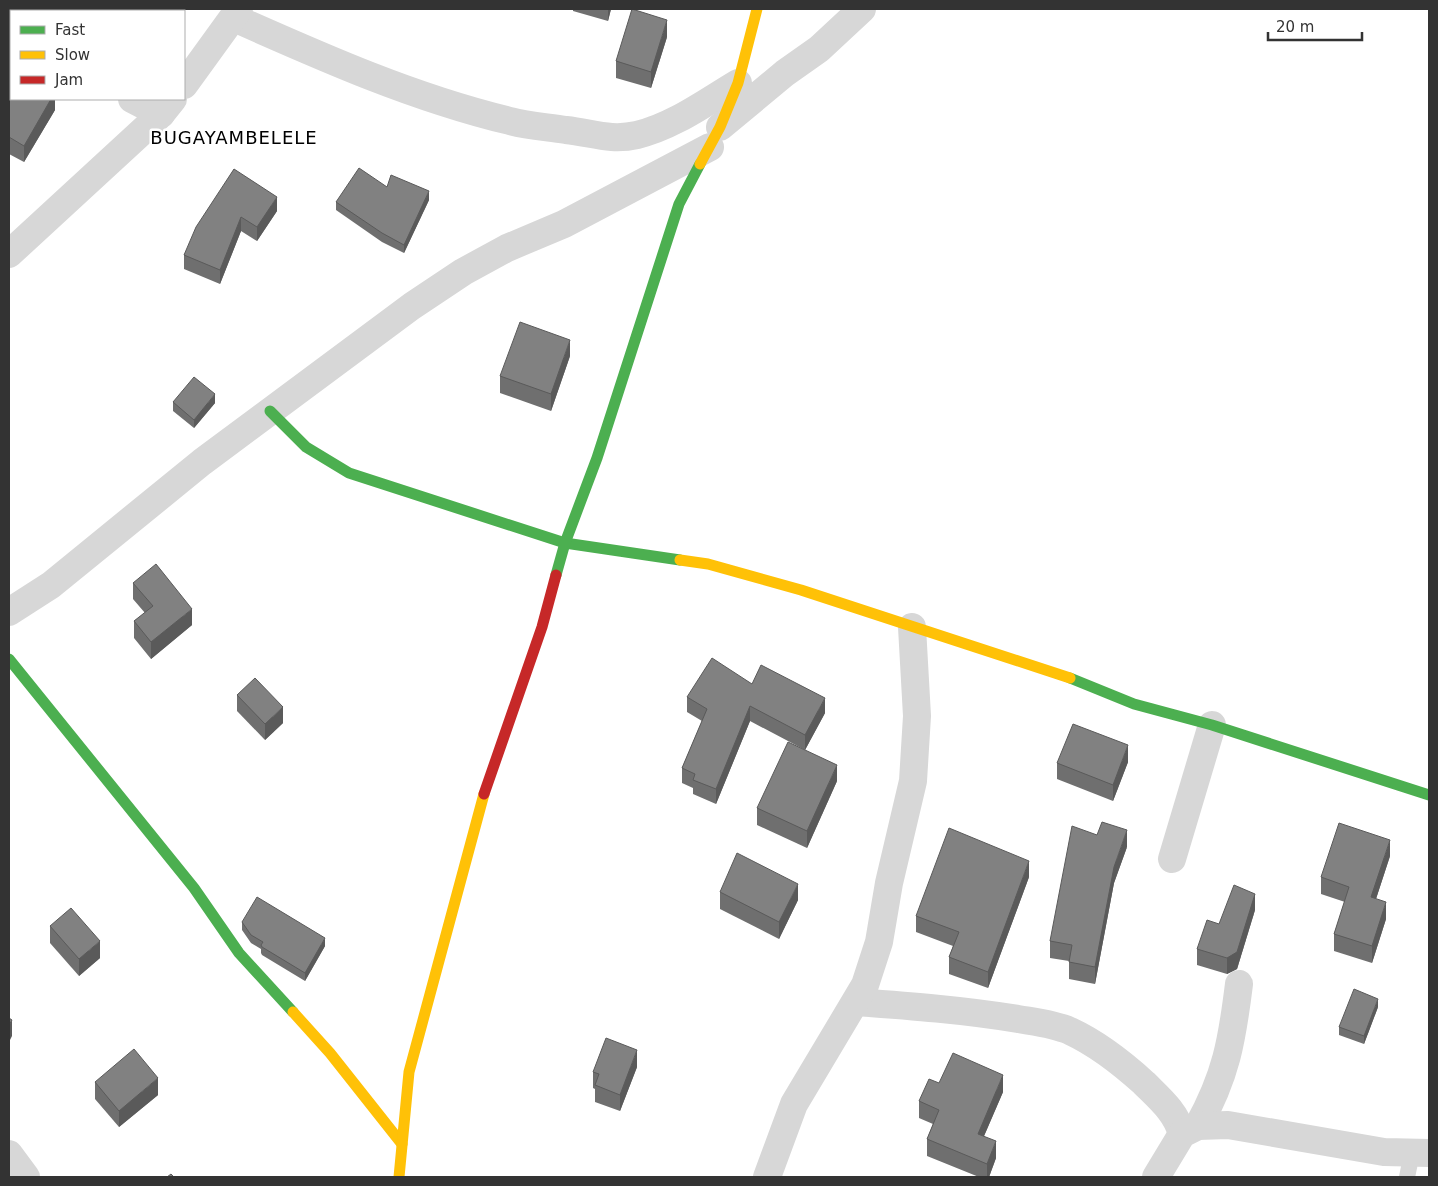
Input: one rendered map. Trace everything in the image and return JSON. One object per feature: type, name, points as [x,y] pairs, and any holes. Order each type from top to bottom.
[{"type":"street","points":[[400,1177],[409,1072],[488,780],[542,626],[565,543],[597,458],[679,204],[715,137],[738,83],[757,9]]},
{"type":"street","points":[[9,612],[52,586],[195,468],[270,411],[463,272],[507,248],[564,224],[715,137],[784,73],[819,50],[862,9]]},
{"type":"street","points":[[185,84],[236,14],[343,66],[437,100],[512,122],[612,138],[638,134],[666,125],[738,83]]},
{"type":"street","points":[[136,100],[167,107]]},
{"type":"street","points":[[9,254],[167,107]]},
{"type":"street","points":[[270,411],[300,442],[322,460],[350,473],[565,543],[708,564],[801,590],[1070,678],[1134,704],[1212,725],[1429,795]]},
{"type":"street","points":[[766,1177],[794,1104],[807,1079],[856,1002],[868,978],[879,942],[889,883],[913,781],[917,716],[912,627]]},
{"type":"street","points":[[9,659],[194,888],[239,953],[330,1053],[402,1144]]},
{"type":"street","points":[[1172,858],[1185,809],[1212,725]]},
{"type":"street","points":[[1156,1177],[1208,1107],[1230,1051],[1239,984]]},
{"type":"street","points":[[856,1002],[946,1008],[1068,1030],[1100,1047],[1130,1070],[1190,1130]]},
{"type":"street","points":[[1190,1130],[1228,1125],[1384,1152],[1416,1161]]},
{"type":"street","points":[[9,1154],[26,1177]]},
{"type":"building","points":[[632,9],[667,20],[651,72],[616,61]]},
{"type":"building","points":[[9,67],[10,100],[50,100],[24,146],[9,137]]},
{"type":"building","points":[[359,168],[387,187],[391,175],[429,191],[404,245],[382,233],[336,202]]},
{"type":"building","points":[[234,169],[277,197],[257,227],[241,217],[220,270],[184,255],[196,227]]},
{"type":"building","points":[[520,322],[570,340],[551,394],[500,376]]},
{"type":"building","points":[[194,377],[215,394],[194,420],[173,402]]},
{"type":"building","points":[[156,564],[192,609],[151,642],[134,621],[153,606],[133,583]]},
{"type":"building","points":[[712,658],[752,684],[761,665],[825,698],[805,735],[750,706],[716,789],[693,780],[695,774],[682,768],[707,709],[687,697]]},
{"type":"building","points":[[255,678],[283,707],[265,724],[237,695]]},
{"type":"building","points":[[1073,724],[1128,745],[1113,785],[1057,763]]},
{"type":"building","points":[[788,742],[837,765],[807,831],[757,808]]},
{"type":"building","points":[[1102,822],[1127,830],[1114,867],[1095,967],[1069,962],[1072,945],[1050,941],[1072,826],[1097,835]]},
{"type":"building","points":[[1339,823],[1390,840],[1371,897],[1386,902],[1372,946],[1334,934],[1349,887],[1321,877]]},
{"type":"building","points":[[949,828],[1029,861],[988,972],[949,957],[959,932],[916,916]]},
{"type":"building","points":[[737,853],[798,884],[779,922],[720,892]]},
{"type":"building","points":[[1234,885],[1255,894],[1237,952],[1227,958],[1197,949],[1207,920],[1219,924]]},
{"type":"building","points":[[257,897],[325,938],[305,973],[262,947],[263,942],[251,935],[242,922]]},
{"type":"building","points":[[71,908],[100,941],[79,959],[50,926]]},
{"type":"building","points":[[1354,989],[1378,999],[1364,1036],[1339,1027]]},
{"type":"building","points":[[606,1038],[637,1050],[620,1095],[595,1085],[599,1074],[593,1072]]},
{"type":"building","points":[[134,1049],[158,1078],[119,1111],[95,1082]]},
{"type":"building","points":[[953,1053],[1003,1075],[978,1134],[996,1141],[987,1164],[927,1139],[939,1110],[919,1101],[929,1079],[939,1083]]},
{"type":"traffic: fast","points":[[556,575],[565,543],[597,458],[679,204],[700,164]]},
{"type":"traffic: fast","points":[[270,411],[306,447],[349,473],[565,543],[680,560]]},
{"type":"traffic: fast","points":[[9,659],[194,888],[239,953],[293,1012]]},
{"type":"traffic: fast","points":[[1070,678],[1134,704],[1212,725],[1429,795]]},
{"type":"traffic: slow","points":[[700,164],[720,127],[738,83],[757,9]]},
{"type":"traffic: slow","points":[[680,560],[708,564],[801,590],[1070,678]]},
{"type":"traffic: slow","points":[[399,1177],[409,1072],[484,794]]},
{"type":"traffic: slow","points":[[293,1012],[330,1053],[402,1144]]},
{"type":"traffic: jam","points":[[484,794],[542,627],[556,575]]},
{"type":"district","name":"BUGAYAMBELELE","points":[[234,137]]}]
